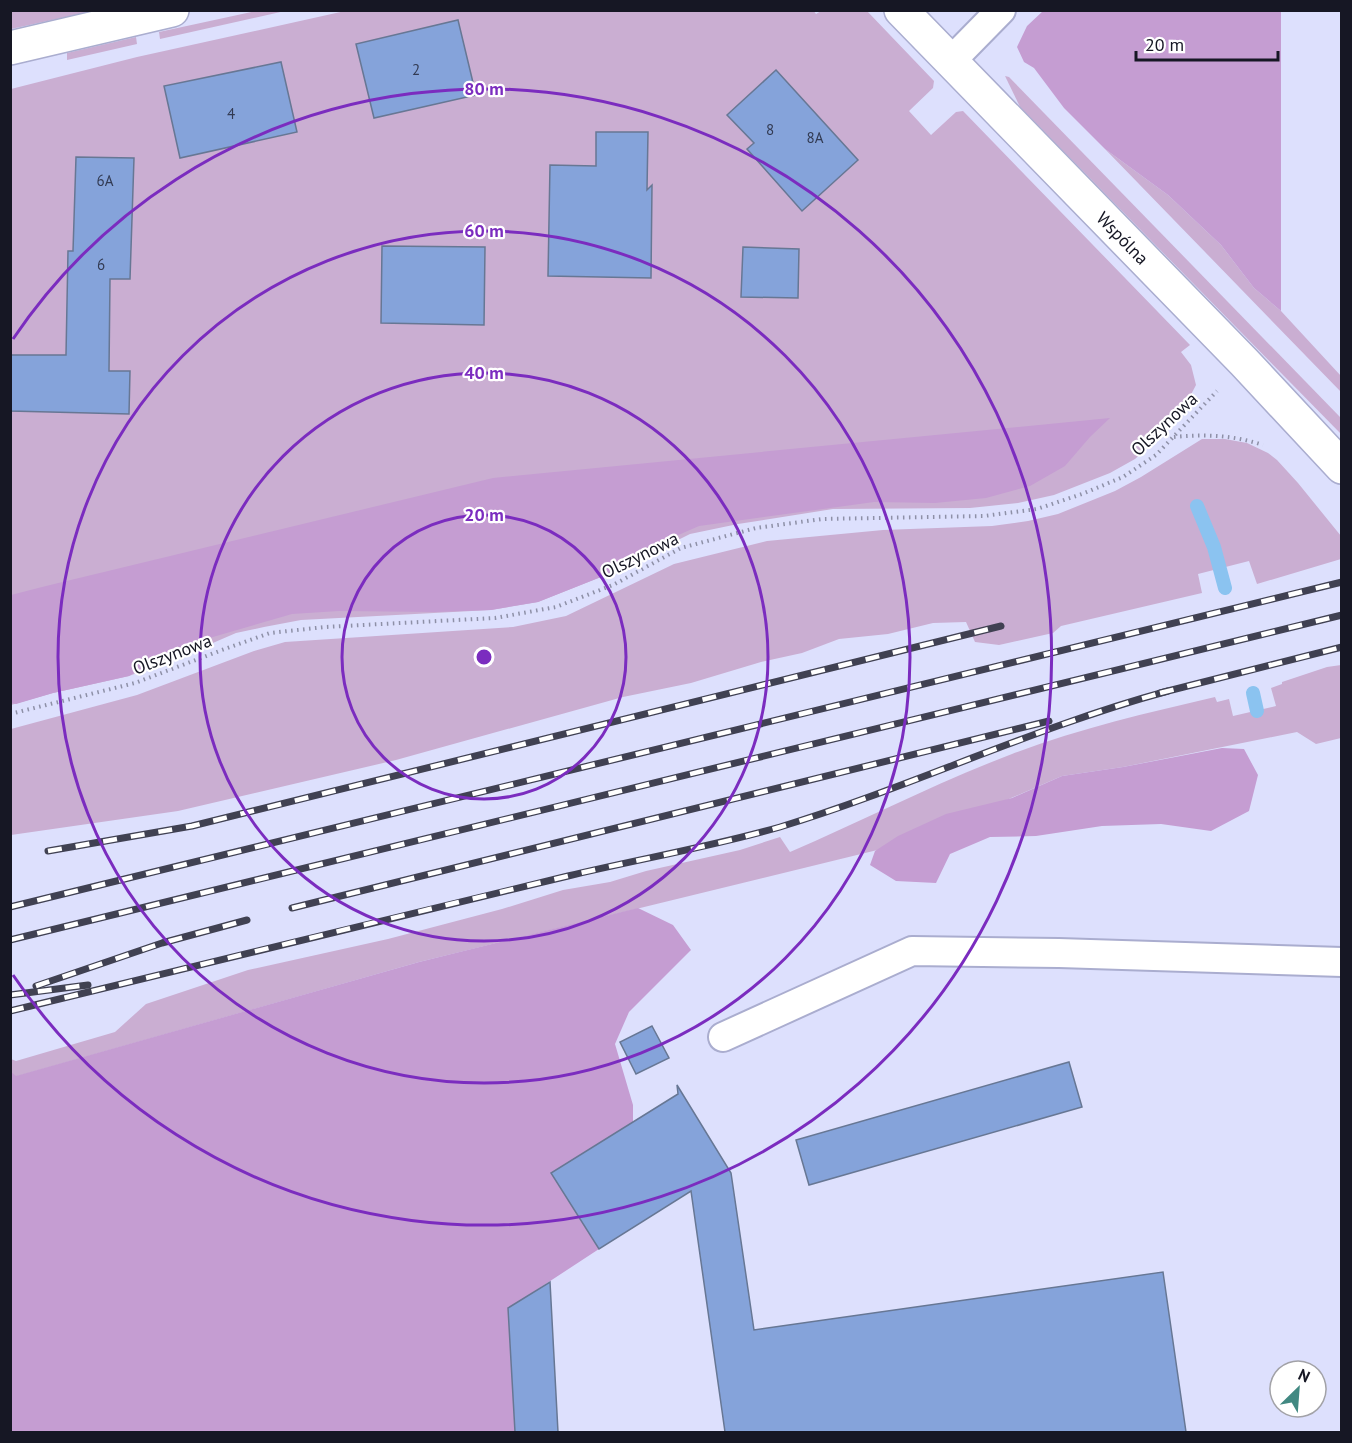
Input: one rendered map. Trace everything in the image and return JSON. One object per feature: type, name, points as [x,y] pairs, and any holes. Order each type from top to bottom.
[{"type":"street","points":[[10,48],[172,10]]},
{"type":"street","name":"Wspólna","points":[[901,10],[1244,362],[1341,467]]},
{"type":"lane","points":[[950,62],[1001,10]]},
{"type":"lane","points":[[723,1037],[912,951],[1341,962]]},
{"type":"path","name":"Olszynowa","points":[[10,714],[135,683],[270,633],[325,627],[495,618],[556,607],[613,585],[681,548],[756,528],[822,519],[984,516],[1037,509],[1123,477],[1156,455],[1244,362]]},
{"type":"path","points":[[1174,437],[1225,435],[1269,447]]},
{"type":"shaded area","points":[[11,10],[93,10],[93,11],[11,29]]},
{"type":"shaded area","points":[[813,10],[816,14],[821,11],[867,11],[934,81],[933,88],[909,111],[931,135],[956,112],[963,111],[1190,345],[1181,352],[1191,365],[1196,385],[1186,404],[1155,441],[1135,459],[1110,473],[1054,495],[1018,503],[970,508],[833,509],[690,534],[616,571],[538,602],[491,610],[301,620],[236,633],[129,676],[11,705],[11,89],[137,57],[345,11]]},
{"type":"shaded area","points":[[256,11],[285,11],[160,39],[159,32]]},
{"type":"shaded area","points":[[1043,11],[1281,11],[1281,311],[1254,288],[1221,245],[1168,195],[1105,149],[1064,108],[1034,68],[1024,62],[1017,47],[1027,26]]},
{"type":"shaded area","points":[[136,37],[137,44],[67,60],[67,53]]},
{"type":"shaded area","points":[[1005,76],[1009,77],[1340,417],[1341,434],[1020,107]]},
{"type":"shaded area","points":[[1105,149],[1168,195],[1221,245],[1254,288],[1281,311],[1341,376],[1341,392]]},
{"type":"shaded area","points":[[1110,418],[1065,466],[1030,486],[986,498],[935,503],[874,502],[699,526],[667,540],[655,551],[616,571],[538,602],[491,610],[339,611],[292,614],[199,641],[158,658],[129,676],[16,704],[11,703],[11,595],[493,478]]},
{"type":"shaded area","points":[[1202,439],[1225,439],[1247,443],[1277,460],[1341,536],[1341,559],[1257,584],[1249,561],[1198,574],[1202,593],[1061,626],[1053,633],[999,645],[975,642],[966,622],[933,623],[888,634],[839,639],[802,653],[761,662],[691,683],[623,697],[396,760],[178,811],[11,835],[11,729],[137,695],[254,651],[285,642],[513,627],[566,616],[674,564],[767,541],[883,530],[992,526],[1058,514],[1115,491]]},
{"type":"shaded area","points":[[1341,665],[1341,738],[1316,744],[1297,732],[1123,767],[1062,776],[910,842],[419,962],[11,1078],[11,1059],[16,1061],[115,1032],[146,1004],[248,970],[388,939],[502,909],[563,890],[610,882],[646,871],[740,850],[780,837],[790,852],[956,777],[1037,745],[1112,722],[1215,697],[1217,702],[1229,699],[1233,716],[1276,706],[1271,688],[1327,667]]},
{"type":"shaded area","points":[[1222,748],[1244,749],[1258,775],[1249,811],[1211,831],[1161,824],[1102,826],[1036,836],[990,837],[950,854],[936,883],[896,881],[870,865],[875,851],[898,836],[946,814],[1012,798],[1062,776]]},
{"type":"shaded area","points":[[638,908],[673,925],[691,950],[629,1012],[615,1044],[633,1105],[633,1122],[551,1173],[599,1249],[509,1308],[515,1432],[11,1432],[10,1071],[16,1076],[419,962]]},
{"type":"building","points":[[458,20],[476,95],[374,118],[356,44]]},
{"type":"building","points":[[281,62],[297,132],[180,158],[164,86]]},
{"type":"building","points":[[776,70],[858,160],[802,211],[747,149],[754,143],[727,115]]},
{"type":"building","points":[[596,132],[648,132],[647,190],[652,185],[651,278],[548,276],[550,165],[596,166]]},
{"type":"building","points":[[76,157],[134,158],[130,279],[110,279],[109,371],[130,371],[129,414],[10,411],[10,355],[66,355],[68,251],[73,251]]},
{"type":"building","points":[[382,246],[485,247],[484,325],[381,323]]},
{"type":"building","points":[[743,247],[799,249],[798,298],[741,297]]},
{"type":"building","points":[[652,1026],[669,1058],[636,1074],[620,1042]]},
{"type":"building","points":[[1069,1062],[1082,1107],[809,1185],[796,1140]]},
{"type":"building","points":[[677,1085],[731,1173],[754,1330],[1163,1272],[1186,1432],[725,1432],[691,1191],[599,1249],[551,1173],[678,1094]]},
{"type":"building","points":[[550,1282],[558,1432],[515,1432],[508,1308]]},
{"type":"waterway","points":[[1197,506],[1214,547],[1225,588]]},
{"type":"waterway","points":[[1253,693],[1257,711]]},
{"type":"railway","points":[[10,907],[1342,582]]},
{"type":"railway","points":[[10,940],[1342,615]]},
{"type":"railway","points":[[48,851],[192,826],[1001,626]]},
{"type":"railway","points":[[1160,693],[1342,647]]},
{"type":"railway","points":[[10,1011],[780,827],[877,794],[1021,739],[1168,691]]},
{"type":"railway","points":[[292,908],[1049,721]]},
{"type":"railway","points":[[36,986],[162,943],[247,920]]},
{"type":"railway","points":[[10,995],[88,985]]}]
